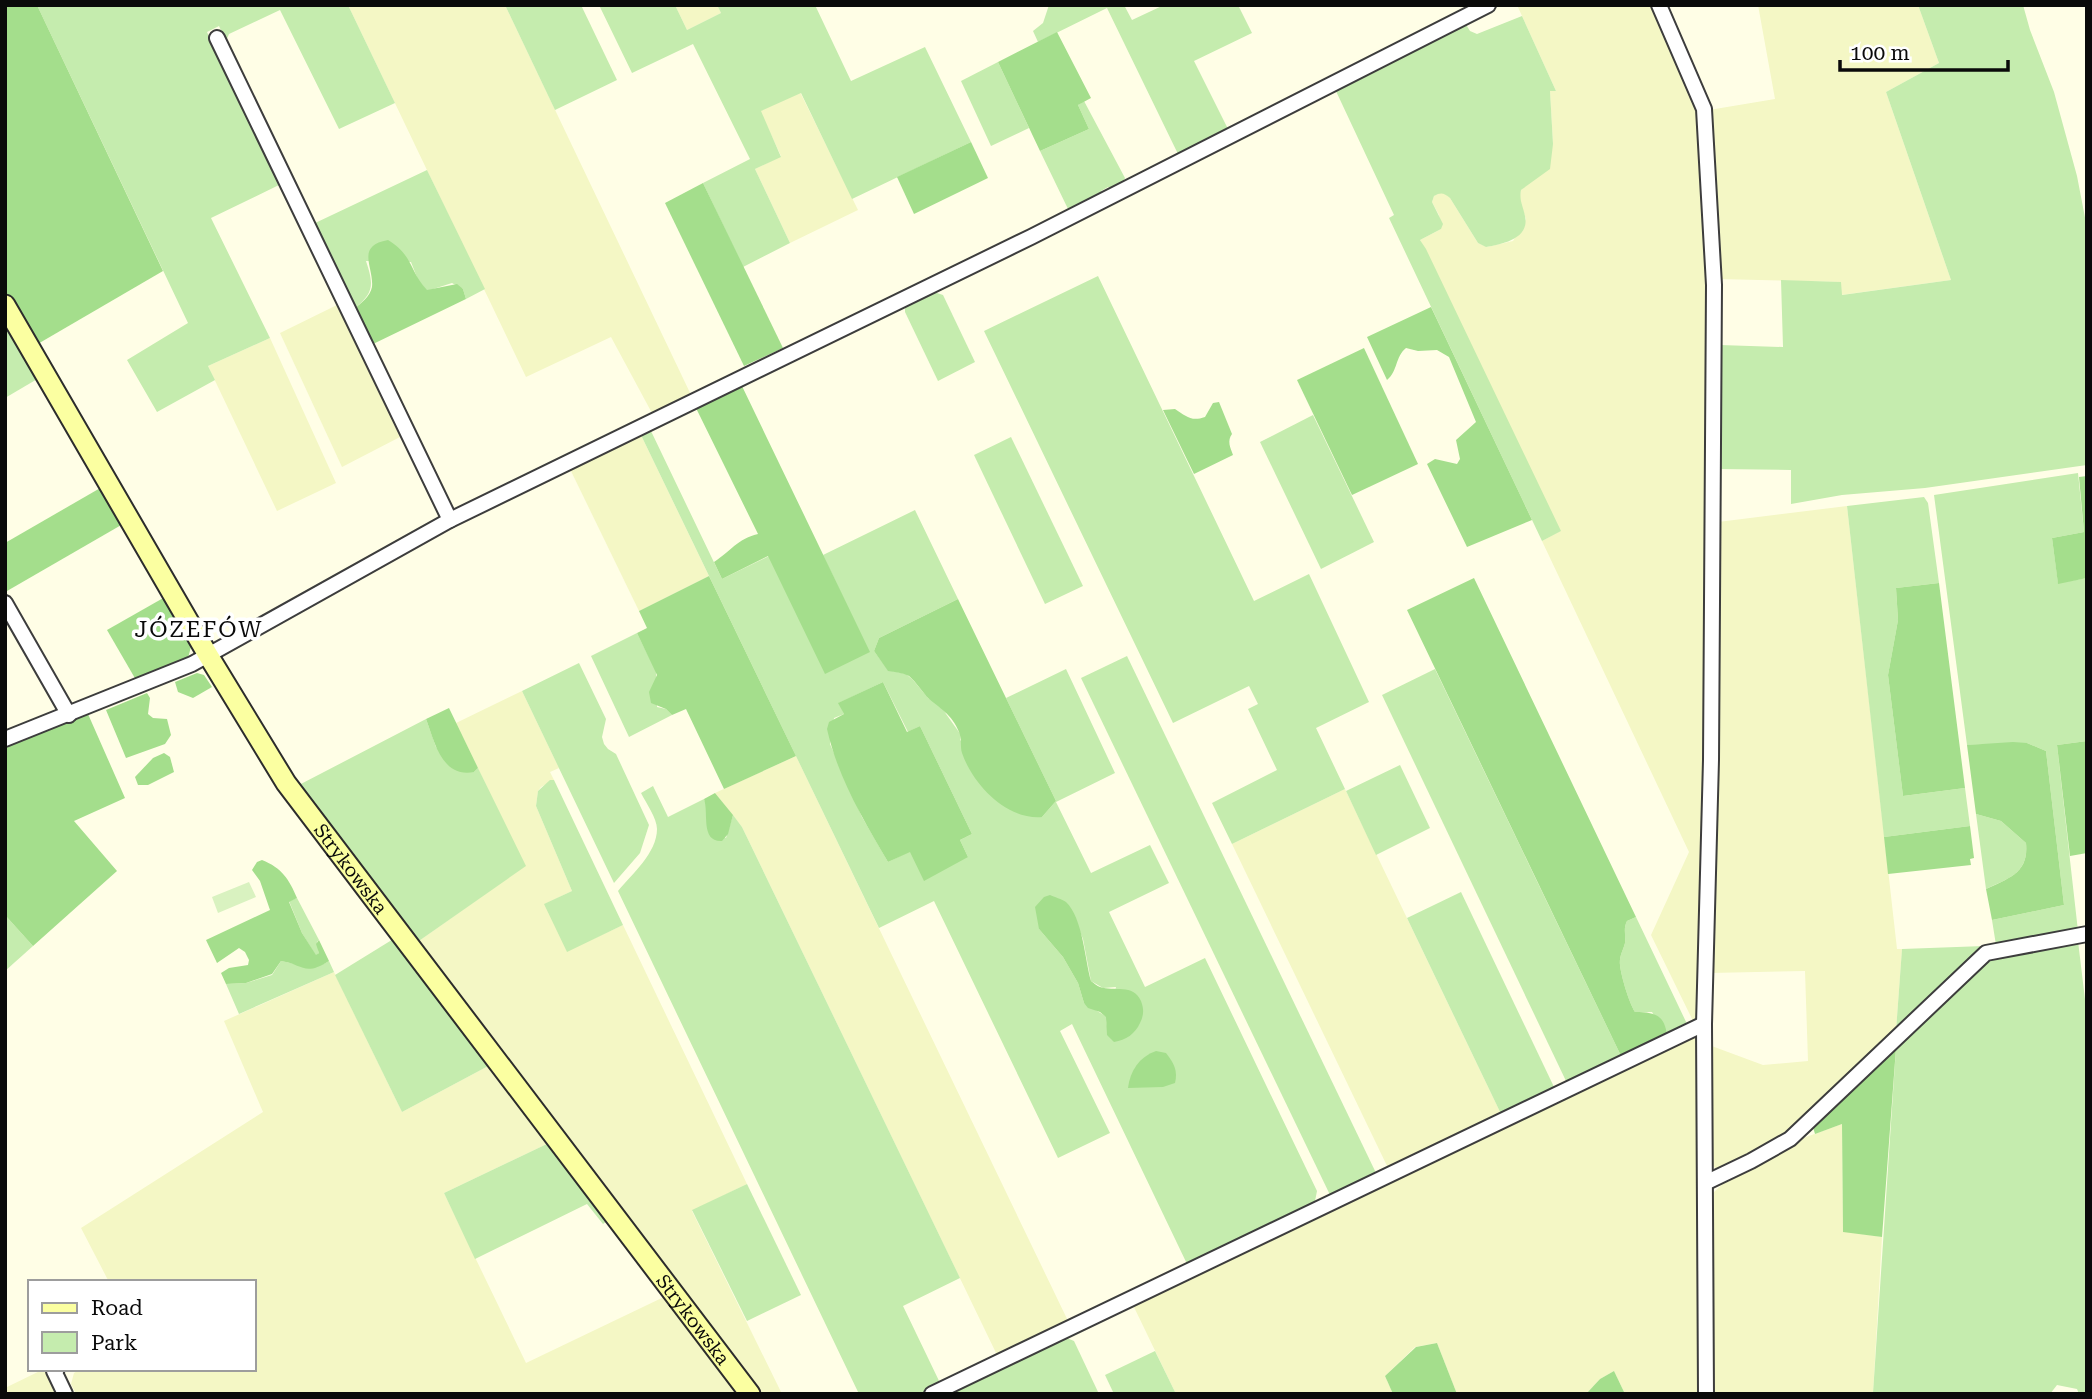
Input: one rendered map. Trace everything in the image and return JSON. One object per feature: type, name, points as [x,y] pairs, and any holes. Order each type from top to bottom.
[{"type":"street","points":[[5,739],[175,672],[450,520],[1031,237],[1488,5]]},
{"type":"street","points":[[1659,5],[1704,109],[1714,285],[1711,760],[1704,1024],[1706,1394]]},
{"type":"street","points":[[216,38],[450,520]]},
{"type":"street","name":"Strykowska","points":[[5,305],[208,655],[286,783],[750,1394]]},
{"type":"street","points":[[5,603],[69,715]]},
{"type":"street","points":[[1705,1183],[1790,1139],[1986,953],[2087,934]]},
{"type":"street","points":[[932,1394],[1704,1024]]},
{"type":"street","points":[[54,1371],[65,1394]]},
{"type":"green space","points":[[5,5],[37,5],[163,271],[36,345],[5,292]]},
{"type":"green space","points":[[37,5],[348,5],[395,103],[339,129],[280,10],[229,34],[226,41],[219,26],[207,32],[279,185],[211,218],[270,338],[208,366],[215,380],[157,412],[127,360],[188,323]]},
{"type":"green space","points":[[348,5],[505,5],[692,397],[653,415],[611,337],[526,377]]},
{"type":"green space","points":[[505,5],[581,5],[617,80],[555,110]]},
{"type":"green space","points":[[599,5],[675,5],[687,30],[721,13],[717,5],[815,5],[851,81],[925,47],[971,142],[852,199],[801,93],[761,111],[781,157],[755,169],[790,243],[743,267],[703,183],[750,159],[693,44],[632,73]]},
{"type":"green space","points":[[675,5],[717,5],[721,13],[687,30]]},
{"type":"green space","points":[[1049,5],[1124,5],[1132,20],[1164,5],[1238,5],[1252,33],[1194,61],[1228,129],[1178,154],[1107,8],[1038,42],[1033,31],[1043,23]]},
{"type":"green space","points":[[1517,5],[1653,5],[1699,112],[1708,290],[1706,675],[1699,1021],[1694,1023],[1651,935],[1689,852],[1542,541],[1560,531],[1420,240],[1441,229],[1439,215],[1432,202],[1434,196],[1439,193],[1445,193],[1450,198],[1478,243],[1487,247],[1513,241],[1526,219],[1519,200],[1521,190],[1529,183],[1553,144],[1550,91],[1556,91]]},
{"type":"green space","points":[[1758,5],[1918,5],[1939,63],[1886,92],[1951,280],[1841,295],[1840,282],[1718,279],[1709,110],[1775,99]]},
{"type":"green space","points":[[1918,5],[2023,5],[2054,92],[2077,176],[2087,228],[2087,465],[1925,488],[1842,495],[1791,504],[1791,470],[1719,469],[1720,345],[1783,347],[1781,280],[1841,282],[1842,295],[1951,280],[1886,92],[1939,63]]},
{"type":"green space","points":[[1522,16],[1556,91],[1550,91],[1553,144],[1550,169],[1521,190],[1525,216],[1523,230],[1513,239],[1486,247],[1478,243],[1450,198],[1441,194],[1434,196],[1432,202],[1443,224],[1441,229],[1420,240],[1561,531],[1542,541],[1389,218],[1394,215],[1335,89],[1465,23],[1470,31],[1477,34]]},
{"type":"green space","points":[[1057,32],[1091,98],[1078,105],[1089,129],[1040,151],[998,62]]},
{"type":"green space","points":[[998,62],[1029,128],[991,146],[961,81]]},
{"type":"green space","points":[[800,92],[858,210],[790,243],[755,169],[781,156],[760,111]]},
{"type":"green space","points":[[1084,101],[1125,178],[1122,184],[1113,189],[1108,187],[1101,191],[1101,195],[1069,211],[1040,151],[1089,129],[1078,105]]},
{"type":"green space","points":[[971,142],[988,178],[914,214],[897,177]]},
{"type":"green space","points":[[427,170],[485,289],[466,299],[463,289],[452,283],[427,291],[418,280],[411,262],[366,261],[371,283],[369,293],[354,309],[313,224]]},
{"type":"green space","points":[[703,183],[783,348],[744,366],[665,203]]},
{"type":"green space","points":[[388,240],[403,252],[427,290],[457,284],[463,289],[466,299],[371,345],[354,309],[371,291],[369,252],[378,243]]},
{"type":"green space","points":[[1098,276],[1254,601],[1309,574],[1369,702],[1316,728],[1345,789],[1232,844],[1212,803],[1277,770],[1248,709],[1258,704],[1249,686],[1173,723],[984,331]]},
{"type":"green space","points":[[931,291],[943,295],[975,362],[938,381],[905,312],[905,303]]},
{"type":"green space","points":[[337,305],[400,437],[342,467],[280,333]]},
{"type":"green space","points":[[1431,307],[1532,520],[1467,547],[1427,464],[1435,459],[1457,464],[1460,459],[1456,440],[1476,422],[1449,357],[1437,350],[1418,351],[1406,348],[1387,380],[1367,337]]},
{"type":"green space","points":[[5,319],[39,378],[5,398]]},
{"type":"green space","points":[[270,338],[336,483],[277,511],[208,366]]},
{"type":"green space","points":[[1364,348],[1418,464],[1352,495],[1297,380]]},
{"type":"green space","points":[[741,384],[870,652],[825,674],[768,556],[722,579],[714,562],[739,542],[758,534],[695,406]]},
{"type":"green space","points":[[1219,402],[1232,434],[1229,442],[1233,455],[1194,474],[1163,410],[1175,409],[1189,418],[1196,419],[1205,417],[1213,403]]},
{"type":"green space","points":[[1313,415],[1374,542],[1321,569],[1260,442]]},
{"type":"green space","points":[[650,429],[722,579],[769,556],[869,652],[823,555],[915,510],[958,599],[879,638],[874,651],[888,670],[906,674],[928,698],[939,704],[961,735],[960,740],[1042,817],[1056,801],[1006,698],[1066,669],[1115,773],[1056,802],[1091,873],[1150,845],[1169,883],[1109,912],[1145,987],[1205,958],[1317,1191],[1314,1206],[1188,1266],[1072,1024],[1060,1031],[1110,1133],[1058,1158],[934,901],[879,928],[640,433]],"holes":[[[883,682],[908,732],[920,726],[972,834],[960,840],[968,857],[910,851],[888,862],[862,817],[830,744],[834,718],[844,714],[839,703]],[[1074,917],[1083,939],[1091,981],[1103,988],[1116,987],[1106,1026],[1107,1017],[1084,1003],[1078,983],[1063,957],[1039,929]]]},
{"type":"green space","points":[[640,433],[709,576],[639,611],[570,469]]},
{"type":"green space","points":[[1011,437],[1083,586],[1045,604],[974,455]]},
{"type":"green space","points":[[2078,473],[2084,532],[2052,538],[2058,583],[2087,578],[2087,741],[2057,745],[2078,931],[1996,945],[1992,920],[2064,905],[2046,751],[2027,743],[1967,745],[1934,495]]},
{"type":"green space","points":[[2087,476],[2087,578],[2058,584],[2052,538],[2084,532],[2079,477]]},
{"type":"green space","points":[[102,487],[123,524],[7,591],[5,543]]},
{"type":"green space","points":[[1924,497],[1928,503],[1939,583],[1896,588],[1898,620],[1888,675],[1903,796],[1965,788],[1970,826],[1884,837],[1847,506]]},
{"type":"green space","points":[[1847,506],[1897,949],[1902,949],[1896,1031],[1845,1077],[1796,1128],[1766,1150],[1717,1170],[1710,1162],[1709,1045],[1763,1065],[1808,1061],[1805,971],[1710,973],[1718,522]]},
{"type":"green space","points":[[709,576],[796,756],[724,789],[686,709],[672,715],[666,709],[651,703],[649,692],[657,675],[637,633],[647,628],[639,611]]},
{"type":"green space","points":[[1474,578],[1636,917],[1627,921],[1625,927],[1625,943],[1620,962],[1624,982],[1635,1012],[1658,1016],[1664,1023],[1667,1036],[1622,1058],[1407,610]]},
{"type":"green space","points":[[1939,583],[1965,788],[1903,796],[1888,675],[1898,620],[1896,588]]},
{"type":"green space","points":[[165,597],[192,643],[188,658],[136,680],[107,630]]},
{"type":"green space","points":[[958,599],[1056,801],[1042,817],[1016,813],[993,798],[967,765],[961,751],[960,734],[953,720],[927,697],[909,676],[888,671],[874,651],[879,638]]},
{"type":"green space","points":[[637,633],[656,671],[657,707],[666,709],[672,715],[629,737],[591,656]]},
{"type":"green space","points":[[1127,656],[1377,1175],[1331,1197],[1081,678]]},
{"type":"green space","points":[[579,663],[606,719],[602,737],[604,744],[616,754],[649,825],[640,853],[614,883],[522,691]]},
{"type":"green space","points":[[1435,669],[1622,1058],[1571,1082],[1566,1081],[1382,695]]},
{"type":"green space","points":[[197,673],[204,675],[212,687],[193,698],[178,692],[175,682]]},
{"type":"green space","points":[[883,682],[907,732],[920,726],[972,834],[960,840],[968,857],[924,881],[910,852],[888,862],[845,781],[827,729],[829,722],[844,714],[838,703]]},
{"type":"green space","points":[[522,691],[559,768],[550,772],[554,780],[538,791],[536,806],[572,891],[545,904],[567,951],[623,925],[747,1184],[692,1211],[782,1394],[760,1394],[416,943],[525,866],[456,723]]},
{"type":"green space","points":[[147,693],[150,698],[148,714],[153,718],[167,719],[171,735],[165,744],[126,758],[106,710]]},
{"type":"green space","points":[[449,708],[478,768],[474,772],[454,770],[441,757],[433,738],[426,719]]},
{"type":"green space","points":[[88,714],[125,798],[74,821],[117,871],[33,946],[5,915],[5,748]]},
{"type":"green space","points":[[426,719],[436,747],[474,772],[478,768],[526,866],[416,943],[297,786]]},
{"type":"green space","points":[[2087,741],[2087,853],[2070,856],[2057,745]]},
{"type":"green space","points":[[2027,743],[2046,751],[2064,905],[1992,920],[1986,889],[2010,878],[2021,868],[2026,843],[2001,821],[1976,814],[1967,745]]},
{"type":"green space","points":[[164,753],[170,757],[174,772],[148,785],[138,785],[135,777],[153,758]]},
{"type":"green space","points":[[796,756],[1069,1323],[998,1357],[742,827],[715,793]]},
{"type":"green space","points":[[1400,765],[1430,828],[1376,855],[1346,791]]},
{"type":"green space","points":[[550,780],[554,780],[623,925],[567,952],[544,904],[572,891],[536,806],[538,791]]},
{"type":"green space","points":[[653,786],[668,817],[704,799],[708,808],[707,828],[726,838],[733,815],[742,827],[960,1278],[903,1306],[941,1385],[923,1394],[859,1394],[618,891],[643,863],[656,838],[655,820],[641,793]]},
{"type":"green space","points":[[1345,789],[1502,1116],[1389,1170],[1232,844]]},
{"type":"green space","points":[[715,793],[733,815],[728,834],[722,841],[711,837],[707,826],[704,799]]},
{"type":"green space","points":[[1976,814],[2001,821],[2026,843],[2021,868],[2010,878],[1986,889]]},
{"type":"green space","points":[[1970,826],[1974,858],[1970,859],[1971,865],[1888,874],[1884,837]]},
{"type":"green space","points":[[262,860],[275,867],[288,880],[297,898],[289,902],[302,933],[316,955],[319,953],[316,944],[319,940],[329,961],[309,969],[281,961],[272,974],[246,983],[226,984],[221,973],[229,968],[248,965],[249,960],[239,948],[217,963],[206,940],[270,910],[260,881],[252,870],[257,862]]},
{"type":"green space","points":[[249,882],[256,897],[218,913],[212,897]]},
{"type":"green space","points":[[1461,892],[1554,1087],[1553,1091],[1502,1116],[1407,918]]},
{"type":"green space","points":[[1050,895],[1066,902],[1072,909],[1083,940],[1091,981],[1100,987],[1128,990],[1138,995],[1143,1007],[1141,1020],[1136,1030],[1126,1038],[1114,1042],[1107,1035],[1106,1017],[1084,1003],[1078,983],[1063,957],[1039,929],[1035,907],[1044,897]]},
{"type":"green space","points":[[297,898],[319,940],[319,953],[316,956],[302,933],[289,901]]},
{"type":"green space","points":[[5,915],[33,946],[5,971]]},
{"type":"green space","points":[[1636,917],[1688,1026],[1667,1036],[1652,1012],[1635,1012],[1624,982],[1620,962],[1625,943],[1625,927],[1627,921]]},
{"type":"green space","points":[[395,938],[492,1064],[402,1112],[335,975]]},
{"type":"green space","points":[[2078,941],[2087,1016],[2087,1394],[2079,1394],[2077,1389],[2057,1385],[2050,1394],[1873,1393],[1896,1048],[1993,956]]},
{"type":"green space","points":[[1984,946],[1930,999],[1896,1031],[1902,949]]},
{"type":"green space","points":[[281,961],[311,967],[329,961],[334,972],[239,1014],[226,984],[246,983],[272,975]]},
{"type":"green space","points":[[334,972],[402,1112],[492,1064],[551,1142],[444,1193],[526,1363],[668,1295],[743,1394],[76,1394],[71,1384],[74,1373],[78,1371],[256,1371],[256,1280],[108,1280],[81,1228],[263,1112],[224,1021]]},
{"type":"green space","points":[[1695,1035],[1699,1040],[1700,1394],[1625,1394],[1614,1371],[1600,1379],[1586,1394],[1457,1394],[1437,1343],[1415,1347],[1385,1376],[1393,1394],[1176,1394],[1132,1303]]},
{"type":"green space","points":[[1896,1048],[1882,1237],[1843,1232],[1842,1124],[1815,1134],[1813,1127]]},
{"type":"green space","points":[[1156,1051],[1166,1053],[1171,1060],[1176,1071],[1175,1083],[1163,1087],[1128,1088],[1136,1065]]},
{"type":"green space","points":[[1842,1124],[1843,1231],[1882,1237],[1873,1394],[1711,1394],[1710,1204],[1713,1193],[1726,1181],[1795,1141]]},
{"type":"green space","points":[[551,1142],[611,1218],[603,1224],[587,1204],[475,1259],[444,1193]]},
{"type":"green space","points":[[747,1184],[801,1295],[747,1321],[692,1210]]},
{"type":"green space","points":[[1062,1336],[1074,1341],[1099,1394],[944,1394]]},
{"type":"green space","points":[[1437,1343],[1457,1394],[1393,1394],[1385,1376],[1416,1347]]},
{"type":"green space","points":[[1155,1351],[1176,1394],[1114,1394],[1105,1375]]},
{"type":"green space","points":[[45,1371],[56,1394],[5,1394],[5,1388]]},
{"type":"green space","points":[[1614,1371],[1625,1394],[1586,1394],[1600,1379]]},
{"type":"district","name":"JÓZEFÓW","points":[[199,629]]}]
